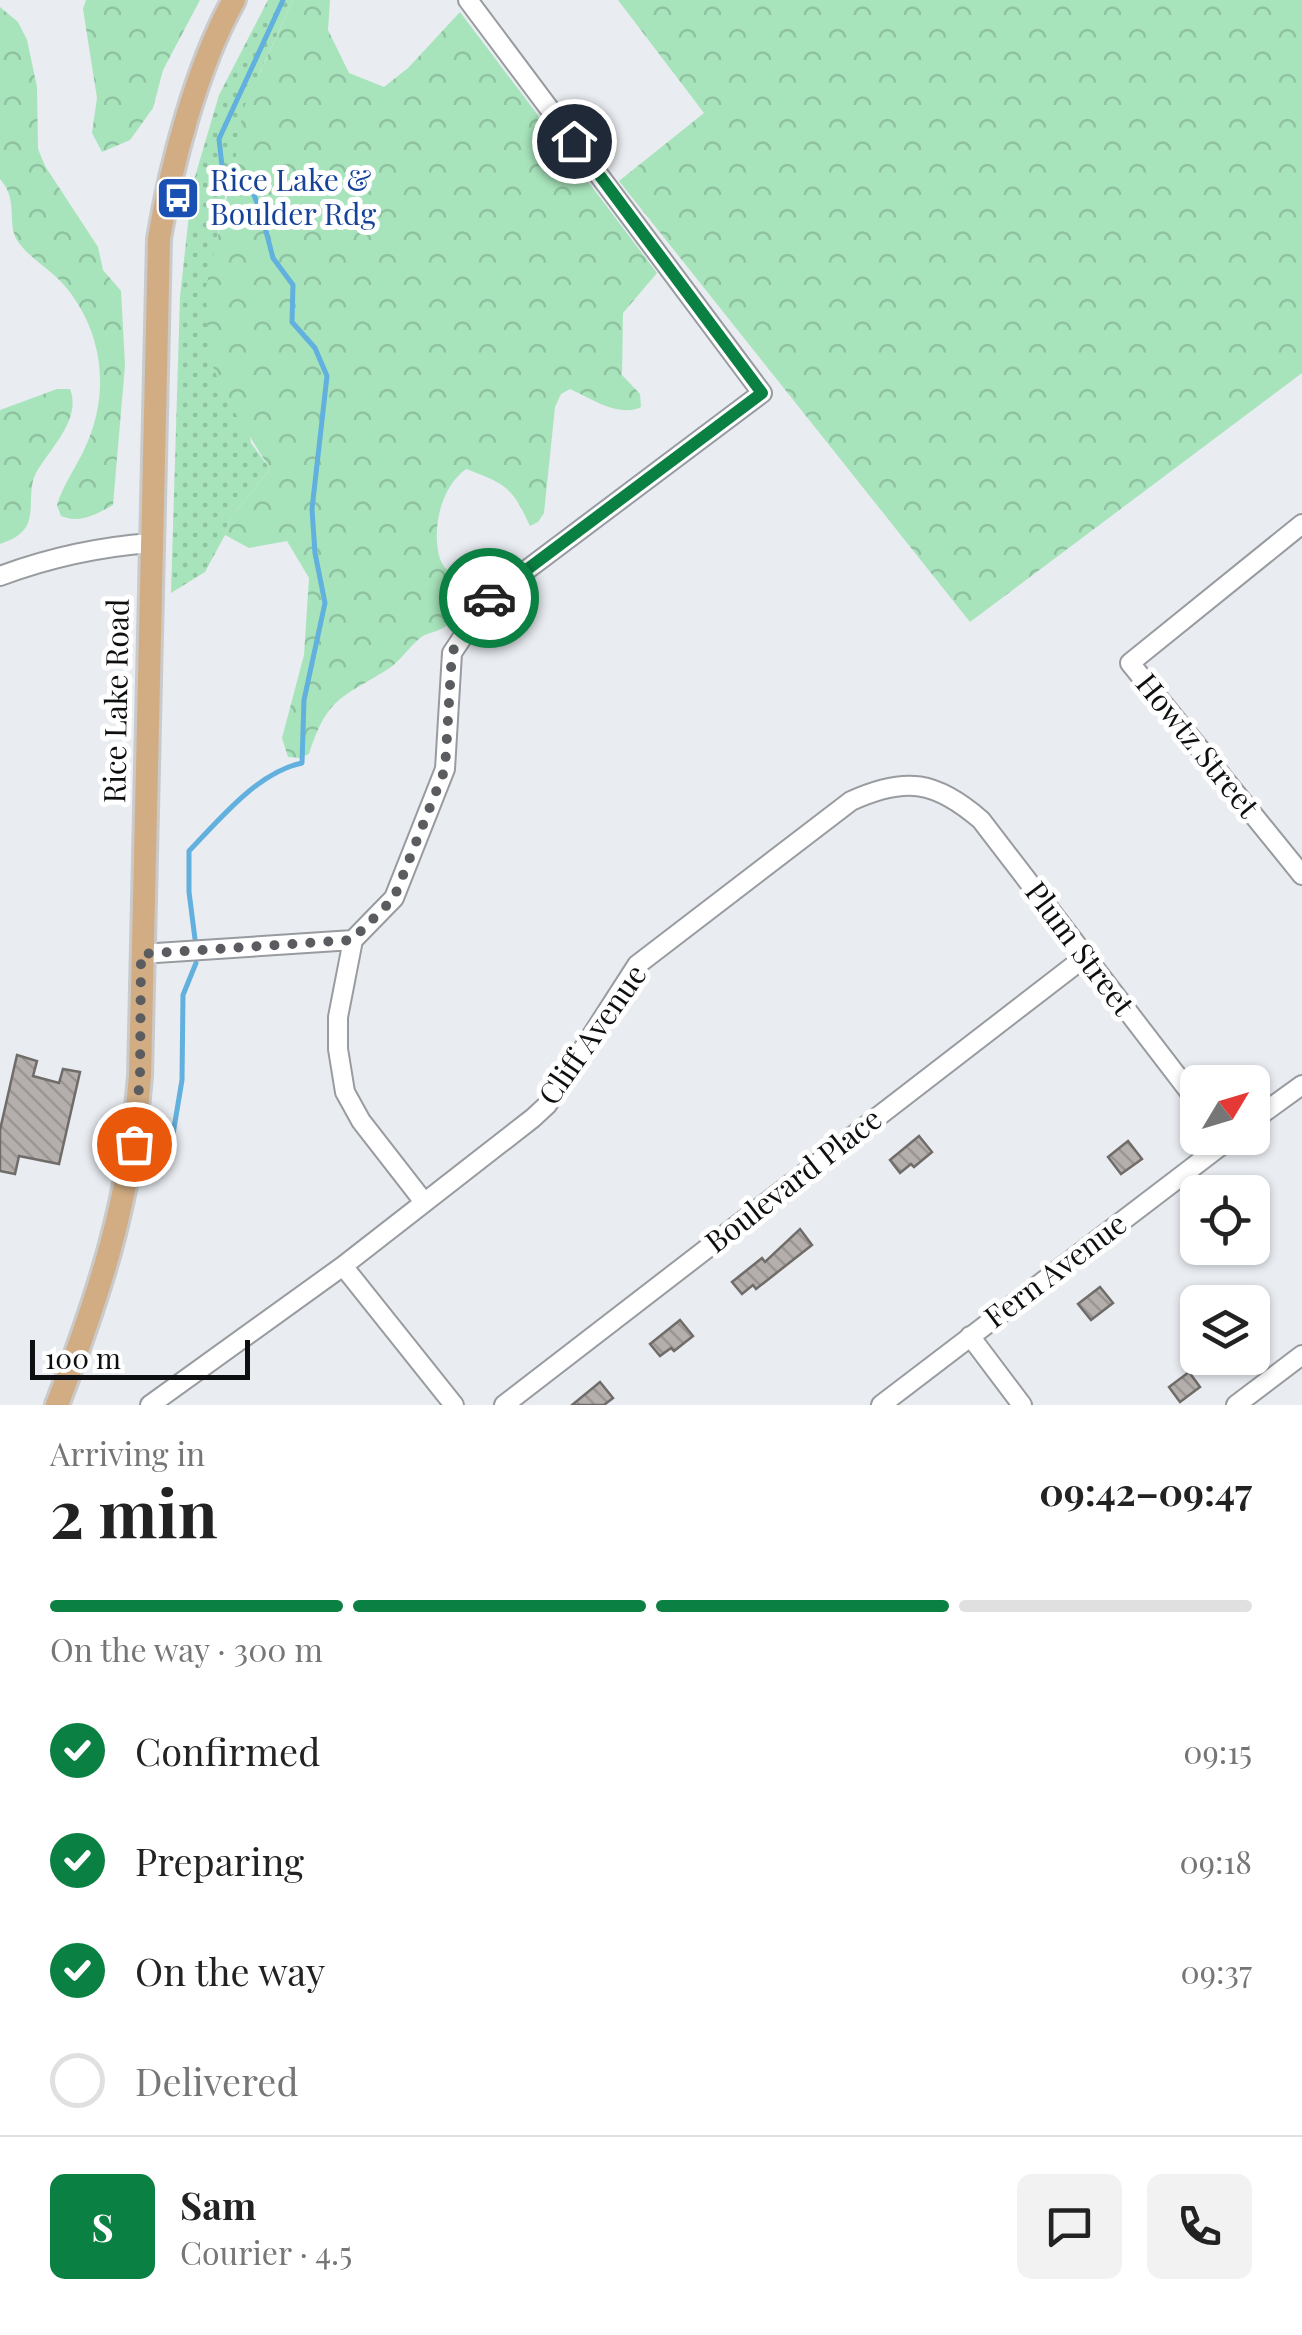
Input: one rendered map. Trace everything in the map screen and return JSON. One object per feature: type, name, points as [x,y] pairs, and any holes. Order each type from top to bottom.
[{"type":"main road","name":"Rice Lake Road","points":[[57,1405],[100,1289],[119,1224],[134,1144],[140,1076],[159,240],[169,177],[219,27],[234,0]]},
{"type":"street","points":[[424,1202],[361,1121],[345,1092],[338,1017],[352,940],[394,898],[445,769],[452,652],[488,598],[762,393],[468,0]]},
{"type":"street","name":"Howtz Street","points":[[1301,526],[1130,663],[1302,876]]},
{"type":"street","points":[[0,576],[97,547],[151,543]]},
{"type":"street","name":"Cliff Avenue","points":[[150,1405],[344,1266],[547,1105],[636,965],[851,801],[898,786],[922,785],[956,799]]},
{"type":"street","name":"Plum Street","points":[[956,799],[981,820],[1180,1081]]},
{"type":"street","points":[[141,954],[352,940]]},
{"type":"street","name":"Boulevard Place","points":[[504,1405],[1085,957]]},
{"type":"street","points":[[1270,1108],[1302,1084]]},
{"type":"street","name":"Fern Avenue","points":[[881,1405],[1206,1155]]},
{"type":"street","points":[[344,1266],[454,1405]]},
{"type":"street","points":[[970,1336],[1022,1405]]},
{"type":"street","points":[[1236,1405],[1302,1354]]},
{"type":"green space","points":[[86,0],[200,0],[163,70],[153,108],[130,140],[102,152],[92,133],[97,98],[83,9]]},
{"type":"green space","points":[[268,0],[293,0],[260,72],[222,208],[216,247],[251,443],[270,469],[229,520],[205,572],[171,593],[180,297],[192,187],[219,95]]},
{"type":"green space","points":[[293,0],[330,0],[328,30],[349,73],[384,87],[408,68],[460,12],[657,273],[623,313],[622,375],[640,394],[641,407],[614,409],[570,389],[561,394],[555,407],[544,513],[530,526],[518,503],[499,483],[466,469],[457,477],[444,497],[437,535],[442,563],[466,591],[457,613],[446,626],[422,636],[390,668],[336,702],[322,722],[309,754],[300,758],[288,757],[282,738],[304,655],[309,578],[287,541],[249,548],[225,535],[229,520],[270,469],[224,395],[212,364],[206,287],[243,110]]},
{"type":"green space","points":[[618,0],[1302,0],[1302,373],[970,622],[619,181],[704,113]]},
{"type":"green space","points":[[0,7],[18,22],[27,40],[37,87],[38,149],[45,166],[98,247],[103,270],[121,291],[125,365],[113,505],[82,518],[61,516],[57,505],[93,429],[100,386],[99,364],[88,323],[77,303],[15,236],[9,196],[0,179]]},
{"type":"green space","points":[[57,389],[70,389],[73,400],[68,422],[36,473],[26,527],[0,544],[0,410]]},
{"type":"building","points":[[17,1055],[37,1061],[33,1076],[59,1083],[63,1069],[80,1072],[59,1164],[19,1156],[15,1174],[0,1171],[0,1130]]},
{"type":"building","points":[[919,1136],[932,1152],[900,1173],[890,1160]]},
{"type":"building","points":[[1128,1141],[1142,1159],[1121,1174],[1108,1157]]},
{"type":"building","points":[[800,1229],[812,1245],[756,1289],[753,1285],[742,1294],[732,1282],[762,1258],[765,1262]]},
{"type":"building","points":[[1100,1287],[1113,1303],[1091,1320],[1078,1304]]},
{"type":"building","points":[[680,1320],[693,1336],[660,1356],[650,1344]]},
{"type":"building","points":[[1191,1375],[1200,1387],[1180,1402],[1169,1387]]},
{"type":"building","points":[[600,1382],[613,1398],[604,1405],[572,1405]]},
{"type":"waterway","points":[[195,939],[189,851],[255,786],[302,763],[304,700],[325,603],[315,553],[312,509],[327,376],[315,348],[292,322],[293,285],[273,258],[251,188],[223,175],[219,139],[283,0]]},
{"type":"waterway","points":[[172,1140],[182,1080],[183,995],[196,963]]},
{"type":"way so far","points":[[134,1144],[140,1076],[141,954],[352,940],[394,898],[445,769],[452,652],[489,598]]},
{"type":"place","name":"Rice Lake & Boulder Rdg","points":[[178,198]]},
{"type":"route","points":[[489,598],[762,393],[574,141]]}]
